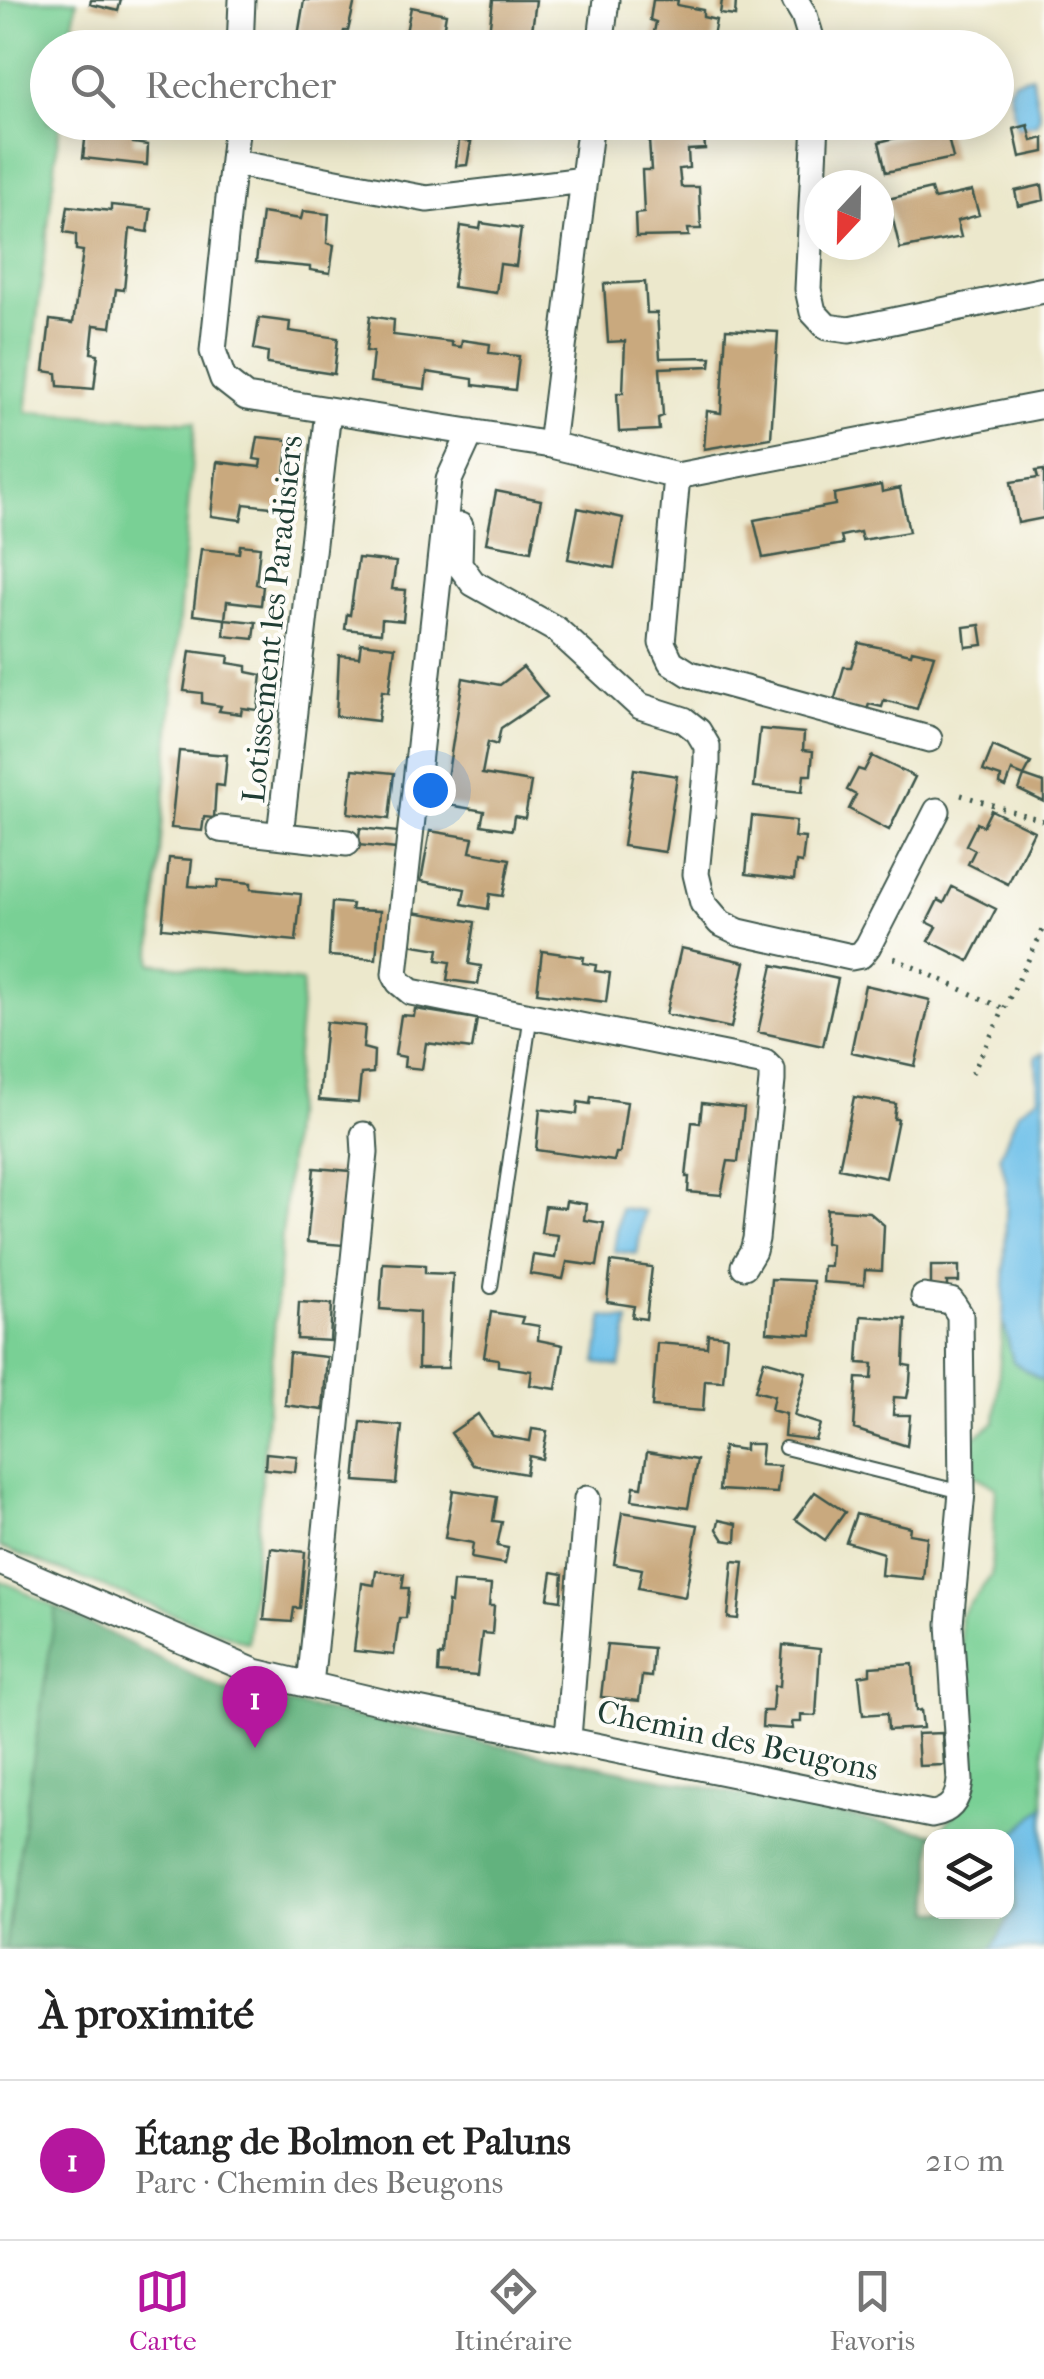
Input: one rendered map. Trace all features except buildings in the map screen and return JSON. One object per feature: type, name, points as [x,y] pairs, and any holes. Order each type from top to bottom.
[{"type":"street","points":[[241,30],[242,0]]},
{"type":"street","points":[[602,30],[606,0]]},
{"type":"street","points":[[795,0],[809,30]]},
{"type":"street","points":[[236,140],[213,351],[222,379],[246,398],[551,444],[677,476],[1044,405]]},
{"type":"street","points":[[551,444],[589,140]]},
{"type":"street","points":[[815,140],[808,289],[813,312],[826,327],[849,330],[1044,290]]},
{"type":"street","points":[[235,163],[427,199],[584,180]]},
{"type":"street","name":"Lotissement les Paradisiers","points":[[280,836],[328,410]]},
{"type":"street","points":[[471,432],[459,564],[474,583],[541,618],[640,706],[684,720],[698,731],[706,746],[696,874],[703,902],[720,923],[739,932],[851,957],[861,954],[937,811]]},
{"type":"street","points":[[471,432],[450,480],[393,966],[399,982],[411,992],[765,1063],[772,1070],[756,1239],[754,1251],[744,1266]]},
{"type":"street","points":[[677,476],[662,643],[671,662],[690,674],[929,739]]},
{"type":"street","points":[[220,829],[347,844]]},
{"type":"street","points":[[310,1684],[364,1136]]},
{"type":"street","name":"Chemin des Beugons","points":[[0,1562],[255,1672],[932,1814],[950,1808],[960,1781],[950,1608],[962,1492],[960,1315],[951,1301],[924,1296]]},
{"type":"street","points":[[568,1738],[587,1500]]},
{"type":"lane","points":[[491,1286],[531,1014]]},
{"type":"lane","points":[[785,1448],[962,1492]]},
{"type":"path","points":[[937,811],[947,796],[954,793],[1044,821]]},
{"type":"path","points":[[972,1074],[1044,928]]},
{"type":"path","points":[[868,946],[1004,1009]]},
{"type":"green space","points":[[0,0],[77,0],[72,30],[30,30],[30,140],[58,140],[26,412],[195,422],[151,963],[303,982],[248,1643],[0,1547]]},
{"type":"green space","points":[[1003,1320],[1013,1362],[1044,1382],[1044,1949],[0,1949],[0,1580],[223,1690],[924,1832],[924,1919],[1014,1919],[1014,1829],[941,1829],[970,1798],[960,1616],[991,1576],[996,1487],[972,1474],[970,1439],[995,1423]]},
{"type":"green space","points":[[56,1607],[223,1690],[924,1832],[924,1919],[1009,1919],[992,1949],[5,1949]]},
{"type":"green space","points":[[1016,1832],[1015,1908],[1014,1910]]},
{"type":"water","points":[[1032,76],[1040,116],[1036,124],[1017,128],[1014,81]]},
{"type":"water","points":[[1044,1053],[1044,1382],[1013,1362],[1003,1320],[1007,1185],[1000,1155],[1018,1112],[1038,1097],[1036,1056]]},
{"type":"water","points":[[620,1208],[644,1211],[637,1254],[614,1251]]},
{"type":"water","points":[[604,1316],[629,1321],[620,1367],[596,1363]]},
{"type":"water","points":[[1044,1806],[1044,1949],[992,1949],[1009,1919],[1014,1919],[1016,1832]]},
{"type":"place","name":"Étang de Bolmon et Paluns","points":[[255,1748]]}]
